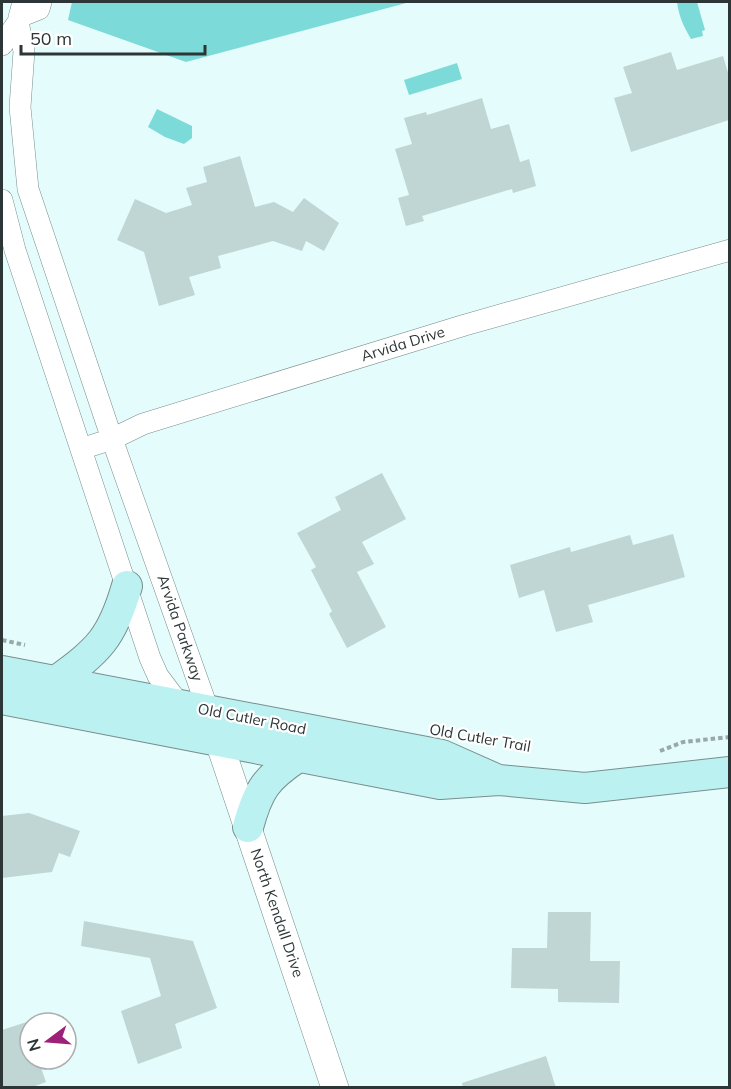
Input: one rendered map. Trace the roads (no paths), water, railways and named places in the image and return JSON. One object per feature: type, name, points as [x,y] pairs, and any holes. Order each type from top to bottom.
[{"type":"main road","points":[[56,681],[86,659],[105,639],[118,614],[126,586]]},
{"type":"main road","name":"Old Cutler Road","points":[[2,671],[442,755],[499,780]]},
{"type":"main road","name":"Old Cutler Road","points":[[2,699],[130,725],[218,739],[440,784],[499,780],[585,788],[729,772]]},
{"type":"main road","points":[[248,827],[260,791],[278,770],[298,757]]},
{"type":"street","points":[[2,45],[20,14],[39,9],[41,2]]},
{"type":"street","name":"Arvida Parkway","points":[[20,14],[24,51],[20,107],[28,189],[112,439],[218,739]]},
{"type":"street","name":"Arvida Parkway","points":[[2,200],[15,250],[150,658],[176,703],[218,739]]},
{"type":"street","name":"Arvida Drive","points":[[81,449],[112,439],[143,424],[465,325],[729,250]]},
{"type":"street","name":"North Kendall Drive","points":[[218,739],[335,1088]]},
{"type":"water","points":[[72,2],[410,2],[186,62],[68,20]]},
{"type":"water","points":[[677,2],[697,2],[705,30],[702,31],[703,36],[691,39],[682,22]]},
{"type":"water","points":[[457,63],[462,79],[409,95],[404,80]]},
{"type":"water","points":[[157,109],[192,126],[192,138],[184,144],[148,127]]}]
